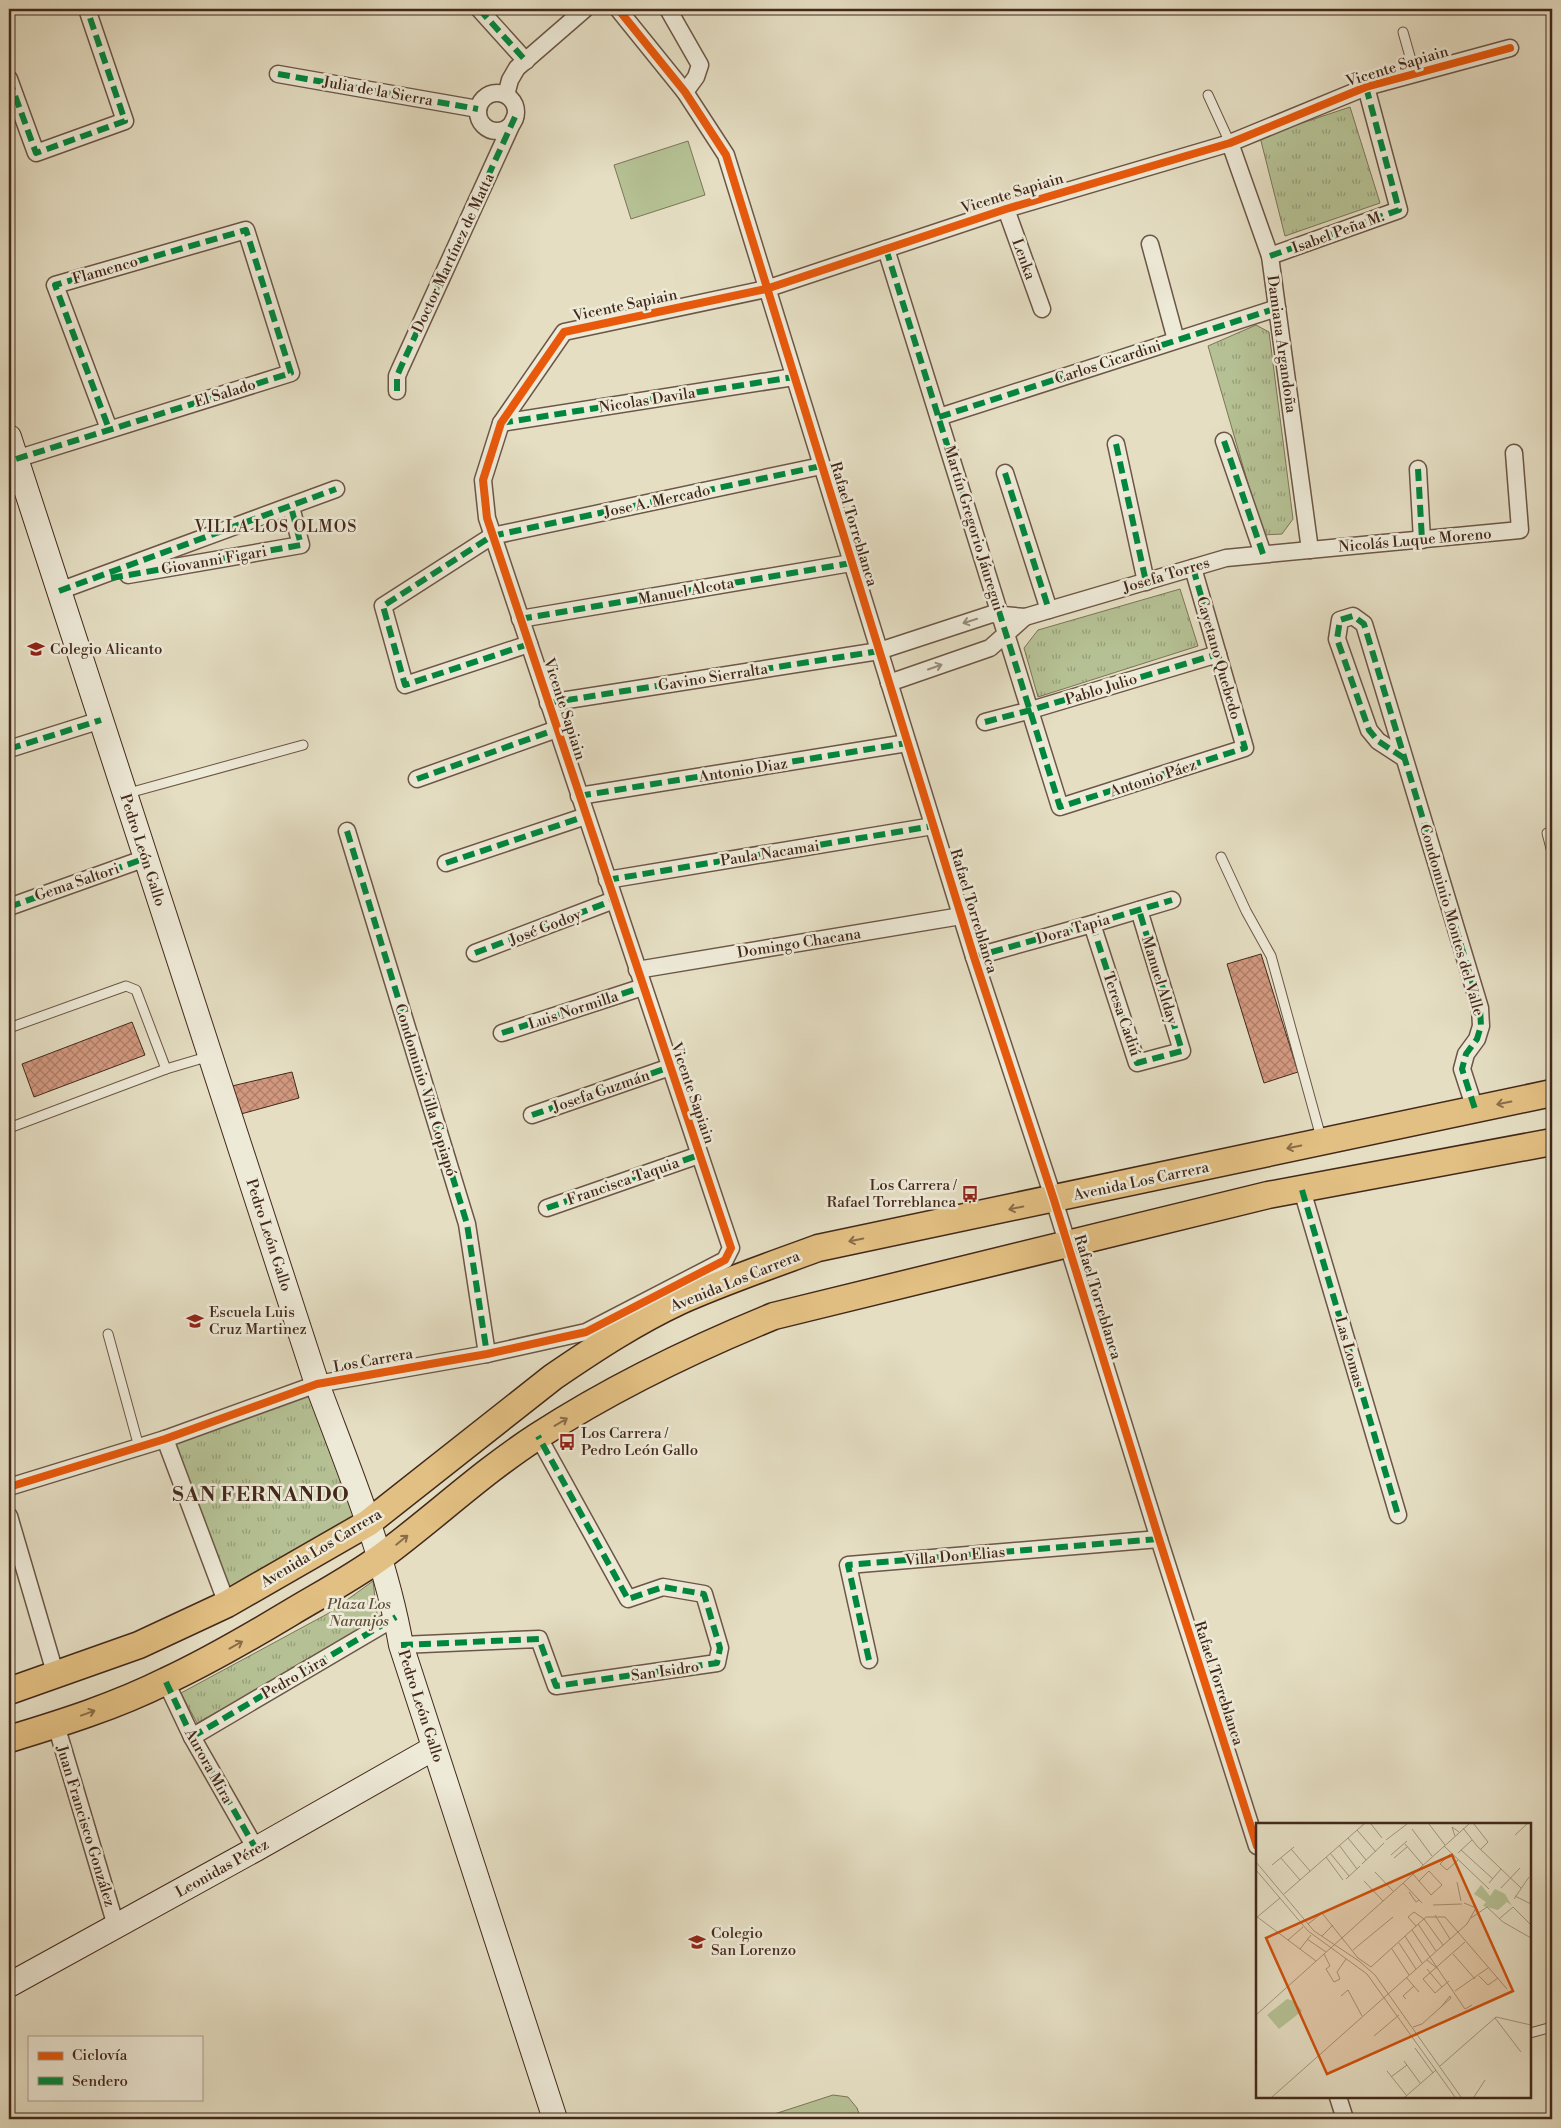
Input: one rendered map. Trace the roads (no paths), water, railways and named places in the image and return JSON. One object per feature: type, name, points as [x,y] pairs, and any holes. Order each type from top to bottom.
[{"type":"main road","name":"Avenida Los Carrera","points":[[9,1691],[56,1676],[139,1645],[227,1604],[368,1523],[553,1377],[618,1334],[680,1301],[818,1248],[1054,1200],[1552,1093]]},
{"type":"main road","points":[[9,1739],[56,1725],[119,1702],[166,1682],[236,1645],[380,1558],[481,1476],[538,1436],[649,1373],[732,1333],[774,1316],[1268,1195],[1552,1142]]},
{"type":"street","points":[[9,79],[36,153],[125,121],[87,9]]},
{"type":"street","points":[[479,9],[526,61]]},
{"type":"street","points":[[506,95],[510,80],[517,68],[585,9]]},
{"type":"street","name":"Rafael Torreblanca","points":[[618,9],[685,92],[726,156],[961,916],[1054,1200],[1256,1843]]},
{"type":"street","points":[[668,9],[700,65],[696,77],[685,92]]},
{"type":"street","name":"Vicente Sapiain","points":[[731,1248],[486,518],[483,480],[501,423],[564,332],[766,290],[1006,209],[1230,143],[1366,87],[1510,48]]},
{"type":"street","name":"Julia de la Sierra","points":[[278,74],[478,109]]},
{"type":"street","name":"Isabel Peña M.","points":[[1270,256],[1398,210],[1366,87]]},
{"type":"street","points":[[493,93],[506,95],[514,103],[515,116],[508,127],[495,131],[486,128],[482,123],[478,109],[480,102],[493,93]]},
{"type":"street","name":"Doctor Martínez de Matta","points":[[397,391],[397,376],[400,369],[515,116]]},
{"type":"street","name":"Damiana Argandoña","points":[[1230,143],[1270,256],[1310,550]]},
{"type":"street","name":"Lenka","points":[[1006,209],[1042,309]]},
{"type":"street","name":"Flamenco","points":[[109,429],[55,285],[246,230]]},
{"type":"street","name":"El Salado","points":[[12,448],[109,429],[291,373],[246,230]]},
{"type":"street","points":[[1150,244],[1176,340]]},
{"type":"street","name":"Martín Gregorio Jáuregui","points":[[886,249],[1060,807]]},
{"type":"street","name":"Carlos Cicardini","points":[[939,416],[1277,308]]},
{"type":"street","name":"Nicolas Davila","points":[[501,423],[794,378]]},
{"type":"street","points":[[1224,441],[1263,554]]},
{"type":"street","points":[[1116,444],[1146,582]]},
{"type":"street","name":"Pedro León Gallo","points":[[12,448],[317,1384],[380,1558],[396,1617],[401,1645],[555,2119]]},
{"type":"street","name":"Nicolás Luque Moreno","points":[[1310,550],[1520,530],[1514,453]]},
{"type":"street","name":"Jose A. Mercado","points":[[492,536],[821,466]]},
{"type":"street","points":[[1418,469],[1422,540]]},
{"type":"street","points":[[1005,473],[1049,610]]},
{"type":"street","name":"Giovanni Figari","points":[[59,591],[88,582],[336,489]]},
{"type":"street","name":"Giovanni Figari","points":[[88,582],[301,545],[291,507]]},
{"type":"street","points":[[492,536],[383,606],[406,685],[529,644]]},
{"type":"street","name":"Josefa Torres","points":[[879,651],[992,614],[1025,617],[1226,558],[1310,550]]},
{"type":"street","name":"Manuel Alcota","points":[[520,619],[851,563]]},
{"type":"street","name":"Cayetano Quebedo","points":[[1193,568],[1245,748]]},
{"type":"street","name":"Condominio Montes del Valle","points":[[1404,758],[1378,741],[1369,730],[1338,638],[1340,620],[1353,616],[1364,624],[1480,1008],[1481,1026],[1477,1039],[1466,1054],[1462,1069],[1474,1109]]},
{"type":"street","name":"Josefa Torres","points":[[889,683],[990,648],[1025,617]]},
{"type":"street","name":"Gavino Sierralta","points":[[548,703],[879,651]]},
{"type":"street","name":"Pablo Julio","points":[[984,722],[1218,654]]},
{"type":"street","points":[[9,749],[101,720]]},
{"type":"street","points":[[417,779],[557,729]]},
{"type":"street","name":"Antonio Diaz","points":[[579,796],[907,743]]},
{"type":"street","name":"Antonio Páez","points":[[1060,807],[1245,748]]},
{"type":"street","points":[[446,863],[586,816]]},
{"type":"street","name":"Paula Nacamai","points":[[607,880],[933,826]]},
{"type":"street","name":"Condominio Villa Copiapó","points":[[347,831],[467,1224],[487,1354]]},
{"type":"street","name":"Gema Saltori","points":[[9,906],[146,858]]},
{"type":"street","name":"José Godoy","points":[[475,953],[614,900]]},
{"type":"street","name":"Dora Tapia","points":[[974,956],[1172,900]]},
{"type":"street","name":"Manuel Alday","points":[[1139,910],[1182,1051]]},
{"type":"street","name":"Domingo Chacana","points":[[638,970],[961,916]]},
{"type":"street","name":"Teresa Cadiú","points":[[1092,924],[1137,1063],[1182,1051]]},
{"type":"street","name":"Luis Normilla","points":[[502,1033],[643,987]]},
{"type":"street","name":"Josefa Guzmán","points":[[532,1115],[670,1067]]},
{"type":"street","name":"Francisca Taquia","points":[[547,1208],[699,1155]]},
{"type":"street","name":"Las Lomas","points":[[1302,1190],[1398,1515]]},
{"type":"street","name":"Los Carrera","points":[[9,1487],[165,1439],[317,1384],[487,1354],[586,1332],[725,1260],[731,1248]]},
{"type":"street","name":"San Isidro","points":[[401,1645],[539,1639],[556,1686],[717,1663],[720,1648],[704,1594],[663,1588],[628,1599],[538,1436]]},
{"type":"street","points":[[165,1439],[227,1604]]},
{"type":"street","points":[[9,1516],[56,1676]]},
{"type":"street","name":"Villa Don Elias","points":[[869,1660],[848,1565],[1159,1539]]},
{"type":"street","name":"Pedro Lira","points":[[192,1737],[396,1617]]},
{"type":"street","name":"Aurora Mira","points":[[166,1682],[192,1737],[256,1849]]},
{"type":"street","name":"Juan Francisco González","points":[[56,1725],[116,1926]]},
{"type":"street","name":"Leonidas Pérez","points":[[9,1985],[256,1849],[434,1748]]},
{"type":"street","points":[[1338,2098],[1345,2119]]},
{"type":"lane","points":[[1403,32],[1415,74]]},
{"type":"lane","points":[[1208,95],[1230,143]]},
{"type":"lane","points":[[125,794],[303,744]]},
{"type":"lane","points":[[1546,833],[1552,852]]},
{"type":"lane","points":[[1221,857],[1246,911],[1271,956],[1323,1141]]},
{"type":"lane","points":[[9,1028],[126,986],[136,990],[166,1069]]},
{"type":"lane","points":[[9,1128],[166,1069],[210,1056]]},
{"type":"lane","points":[[108,1334],[139,1447]]},
{"type":"lane","points":[[1531,2033],[1552,2027]]},
{"type":"place","name":"Colegio Alicanto","points":[[36,649]]},
{"type":"place","name":"Los Carrera / Rafael Torreblanca","points":[[970,1194]]},
{"type":"place","name":"Escuela Luis Cruz Martinez","points":[[195,1321]]},
{"type":"place","name":"Los Carrera / Pedro León Gallo","points":[[567,1442]]},
{"type":"place","name":"Colegio San Lorenzo","points":[[697,1942]]},
{"type":"district","name":"VILLA LOS OLMOS","points":[[276,526]]},
{"type":"district","name":"SAN FERNANDO","points":[[261,1494]]},
{"type":"park label","name":"Plaza Los Naranjos","points":[[359,1612]]}]
